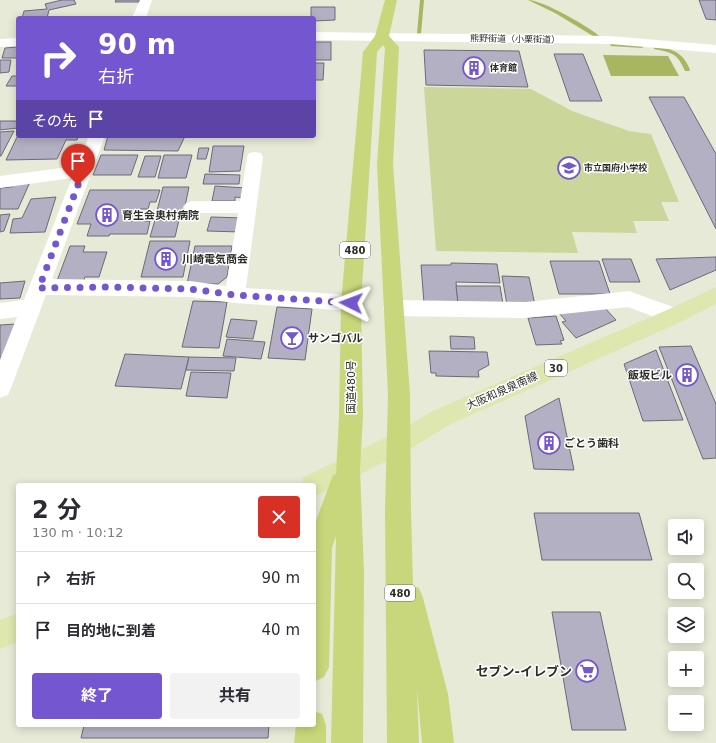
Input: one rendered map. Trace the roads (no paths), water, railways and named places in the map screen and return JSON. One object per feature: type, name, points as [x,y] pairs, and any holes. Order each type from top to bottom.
[{"type":"highway","name":"国道480号","points":[[347,743],[350,573],[348,469],[351,416],[351,303],[370,52],[382,37],[391,0]]},
{"type":"highway","name":"480","points":[[382,37],[392,47],[385,164],[399,394],[397,444],[403,743]]},
{"type":"highway","name":"480","points":[[316,619],[319,548],[348,469]]},
{"type":"highway","name":"480","points":[[400,558],[433,694],[438,743]]},
{"type":"highway","points":[[310,743],[311,727]]},
{"type":"main road","name":"大阪和泉泉南線","points":[[316,484],[397,444],[443,417],[674,316],[716,295]]},
{"type":"main road","points":[[0,635],[16,628]]},
{"type":"street","points":[[140,16],[146,0]]},
{"type":"street","name":"熊野街道（小栗街道）","points":[[316,36],[632,41],[716,49]]},
{"type":"street","points":[[0,43],[16,42]]},
{"type":"street","points":[[0,388],[95,138]]},
{"type":"street","points":[[235,295],[255,157]]},
{"type":"street","points":[[0,182],[83,171]]},
{"type":"street","points":[[192,208],[248,207]]},
{"type":"street","points":[[39,288],[106,287],[190,289],[235,295],[351,303]]},
{"type":"street","points":[[393,308],[526,310],[630,299],[674,316]]},
{"type":"street","points":[[0,311],[32,307]]},
{"type":"waterway","points":[[419,34],[422,0]]},
{"type":"waterway","points":[[530,0],[557,12],[600,38]]},
{"type":"waterway","points":[[613,45],[642,46]]},
{"type":"waterway","points":[[656,48],[674,52],[680,56],[687,70]]},
{"type":"place","name":"体育館","points":[[474,68]]},
{"type":"place","name":"市立国府小学校","points":[[569,168]]},
{"type":"place","name":"育生会奥村病院","points":[[107,215]]},
{"type":"place","name":"川崎電気商会","points":[[166,259]]},
{"type":"place","name":"サンゴバル","points":[[292,338]]},
{"type":"place","name":"飯坂ビル","points":[[687,375]]},
{"type":"place","name":"ごとう歯科","points":[[549,443]]},
{"type":"place","name":"セブン-イレブン","points":[[587,671]]}]
